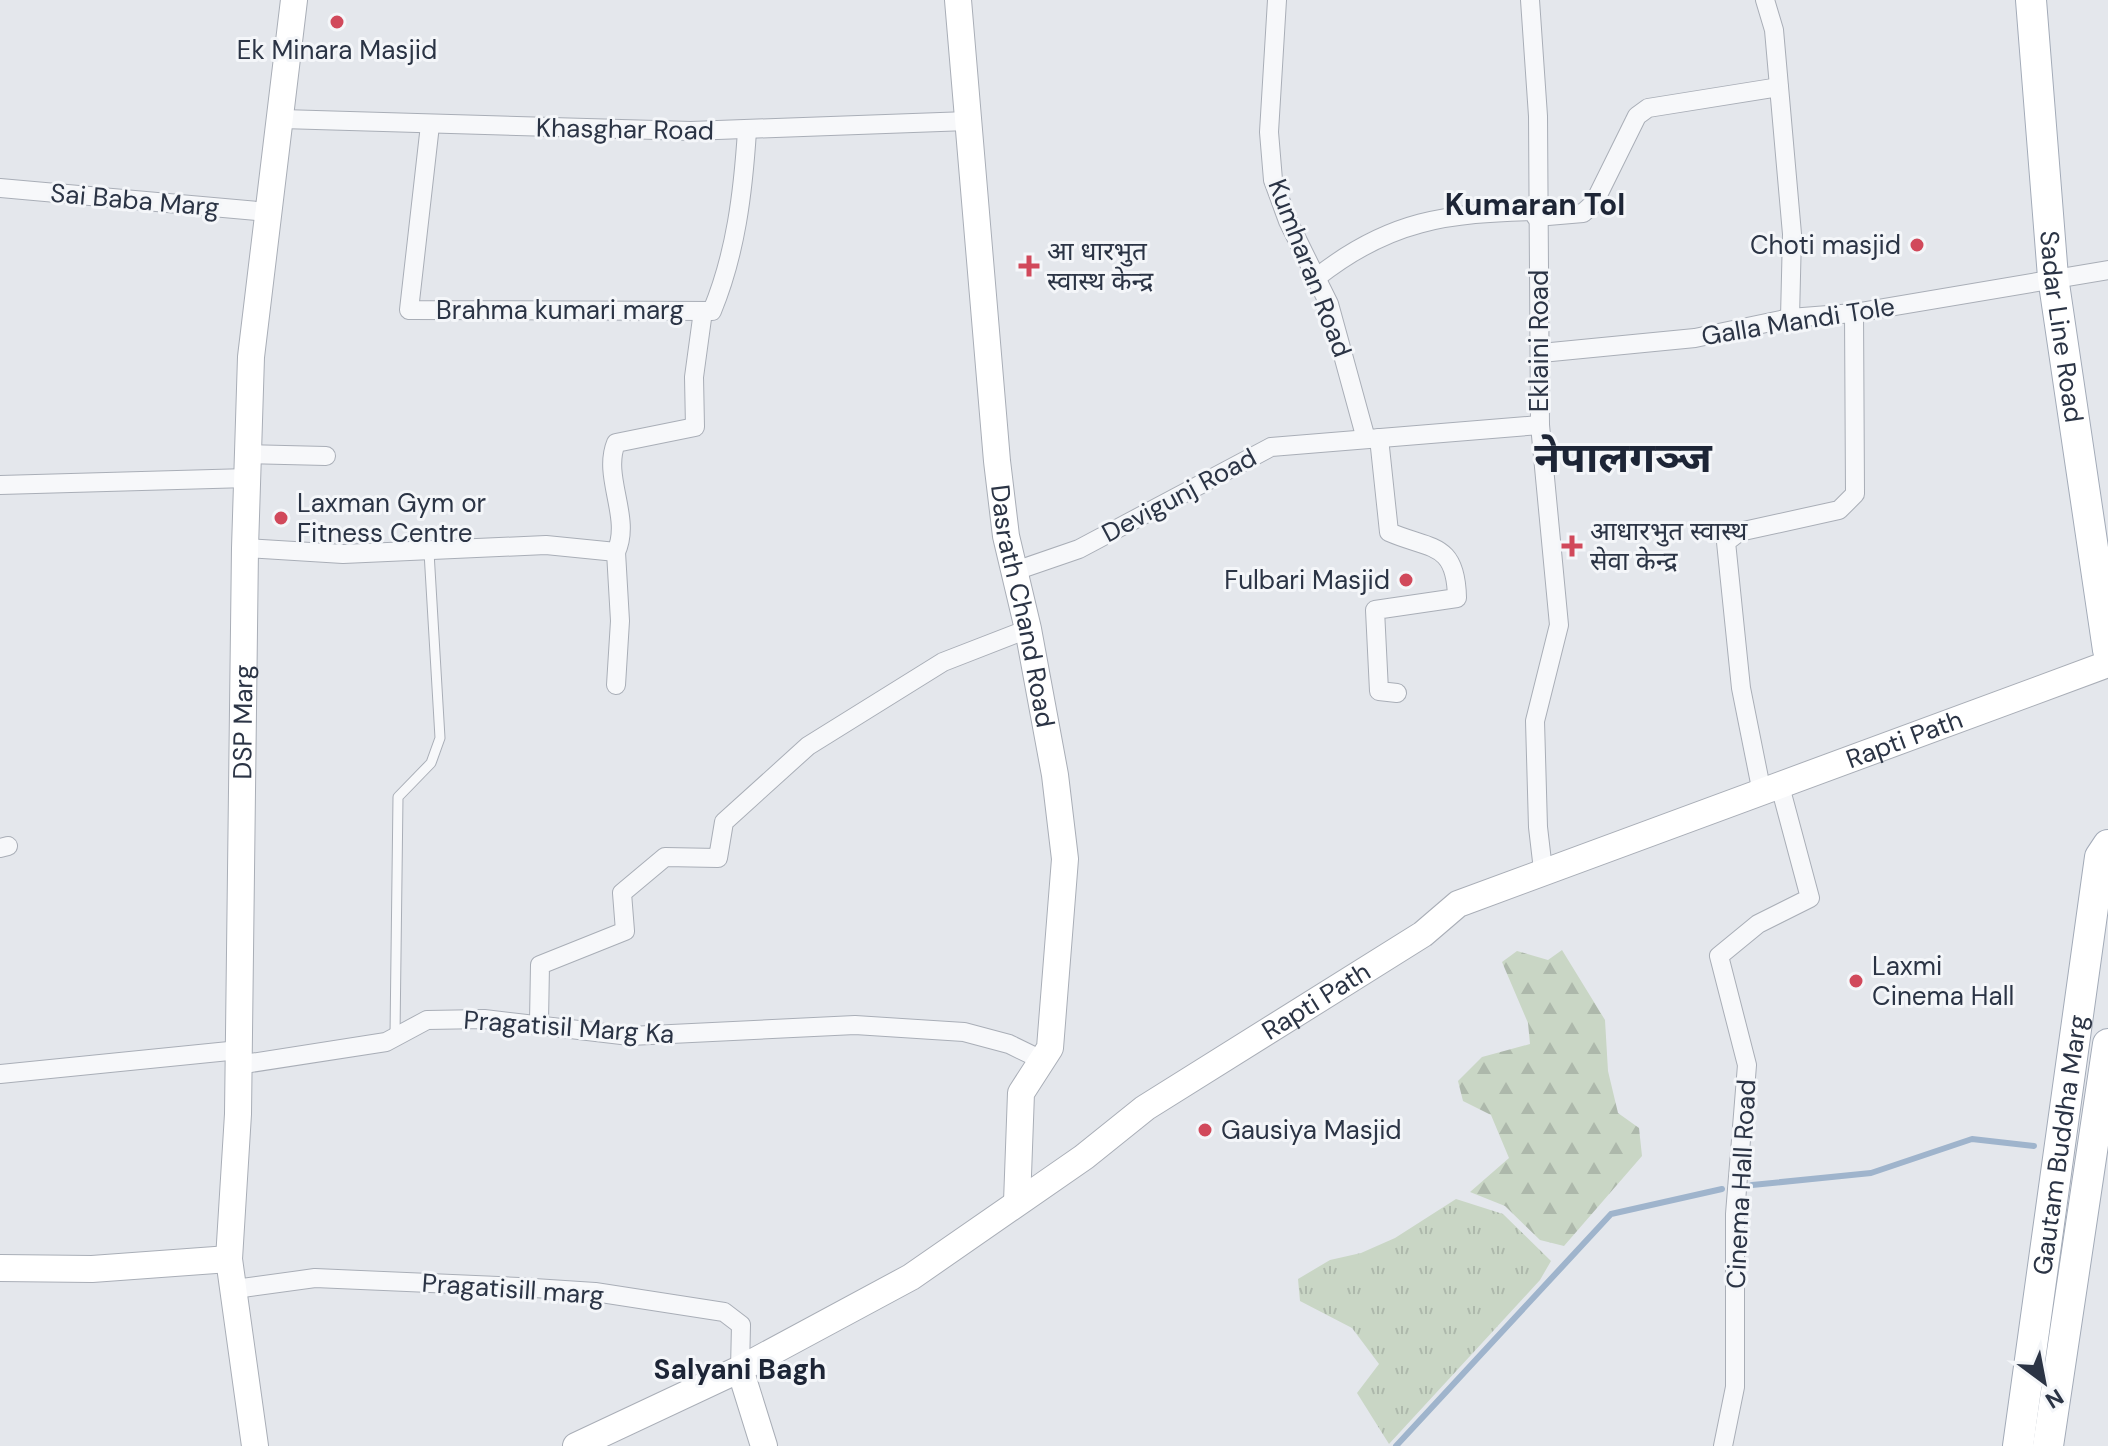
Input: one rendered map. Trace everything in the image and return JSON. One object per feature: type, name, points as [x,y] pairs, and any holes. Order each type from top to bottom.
[{"type":"main road","name":"Sadar Line Road","points":[[2031,0],[2053,277],[2108,650]]},
{"type":"main road","name":"Gautam Buddha Marg","points":[[2018,1446],[2096,883],[2100,857],[2108,845]]},
{"type":"main road","points":[[2048,1446],[2108,1044]]},
{"type":"street","name":"DSP Marg","points":[[255,1446],[229,1259],[238,1058],[245,548],[251,357],[294,0]]},
{"type":"street","name":"Dasrath Chand Road","points":[[958,0],[997,461],[1055,775],[1065,859],[1050,1048],[1021,1093],[1017,1202]]},
{"type":"street","name":"Kumharan Road","points":[[1277,0],[1269,132],[1273,180],[1288,221],[1329,304],[1372,438],[1389,532],[1433,545],[1457,573],[1457,598],[1375,610],[1379,691],[1397,693]]},
{"type":"street","name":"Eklaini Road","points":[[1530,0],[1538,116],[1540,425],[1559,625],[1535,721],[1538,827],[1543,870]]},
{"type":"street","points":[[1765,0],[1774,30],[1792,234],[1790,318]]},
{"type":"street","points":[[1316,278],[1350,251],[1397,231],[1459,213],[1583,213],[1601,190],[1637,116],[1648,108],[1779,87]]},
{"type":"street","name":"Khasghar Road","points":[[282,119],[747,131],[968,121]]},
{"type":"street","name":"Brahma kumari marg","points":[[430,125],[409,310],[712,311],[732,250],[743,186],[747,131]]},
{"type":"street","name":"Sai Baba Marg","points":[[0,188],[269,212]]},
{"type":"street","name":"Galla Mandi Tole","points":[[1541,353],[1695,338],[1790,318],[1854,313],[2108,270]]},
{"type":"street","points":[[616,685],[620,621],[616,552],[619,516],[610,458],[616,443],[695,427],[694,377],[703,311]]},
{"type":"street","points":[[1771,790],[1741,688],[1726,542],[1739,532],[1839,510],[1855,494],[1854,313]]},
{"type":"street","name":"Devigunj Road","points":[[1015,571],[1079,549],[1271,447],[1540,425]]},
{"type":"street","points":[[0,485],[249,466],[326,456]]},
{"type":"street","points":[[245,548],[343,554],[546,545],[616,552]]},
{"type":"street","points":[[539,1022],[540,965],[625,931],[622,893],[665,857],[718,858],[724,822],[808,746],[943,662],[1028,629]]},
{"type":"street","name":"Rapti Path","points":[[576,1446],[740,1369],[936,1262],[1084,1157],[1145,1108],[1423,934],[1458,904],[1543,870],[1771,790],[2108,664]]},
{"type":"street","name":"Cinema Hall Road","points":[[1723,1446],[1735,1387],[1735,1214],[1747,1065],[1719,956],[1758,924],[1810,898],[1771,790]]},
{"type":"street","name":"Pragatisil Marg Ka","points":[[0,1074],[238,1058],[386,1042],[427,1020],[539,1022],[630,1036],[855,1025],[964,1032],[1009,1044],[1044,1061]]},
{"type":"street","points":[[0,1268],[92,1269],[229,1259]]},
{"type":"street","name":"Pragatisill marg","points":[[235,1289],[315,1278],[595,1292],[724,1312],[741,1325],[740,1369]]},
{"type":"street","points":[[740,1369],[764,1446]]},
{"type":"lane","points":[[395,1035],[398,797],[431,763],[440,738],[429,552]]},
{"type":"green space","points":[[1562,950],[1605,1020],[1608,1071],[1618,1113],[1639,1128],[1642,1156],[1564,1246],[1540,1240],[1505,1206],[1470,1192],[1509,1158],[1491,1115],[1463,1101],[1458,1081],[1482,1057],[1530,1044],[1528,1023],[1502,962],[1517,951],[1548,960]]},
{"type":"green space","points":[[1456,1199],[1503,1214],[1551,1261],[1540,1280],[1389,1444],[1357,1393],[1379,1364],[1352,1328],[1300,1301],[1298,1279],[1330,1260],[1361,1253],[1395,1238]]},
{"type":"waterway","points":[[1752,1185],[1871,1173],[1972,1139],[2034,1146]]},
{"type":"waterway","points":[[1396,1446],[1611,1214],[1722,1189]]},
{"type":"place","name":"Ek Minara Masjid","points":[[337,22]]},
{"type":"place","name":"Choti masjid","points":[[1917,245]]},
{"type":"place","name":"आ धारभुत स्वास्थ केन्द्र","points":[[1029,266]]},
{"type":"place","name":"Laxman Gym or Fitness Centre","points":[[281,518]]},
{"type":"place","name":"आधारभुत स्वास्थ सेवा केन्द्र","points":[[1572,546]]},
{"type":"place","name":"Fulbari Masjid","points":[[1406,580]]},
{"type":"place","name":"Laxmi Cinema Hall","points":[[1856,981]]},
{"type":"place","name":"Gausiya Masjid","points":[[1205,1130]]},
{"type":"district","name":"Kumaran Tol","points":[[1535,205]]},
{"type":"district","name":"नेपालगञ्ज","points":[[1623,457]]},
{"type":"district","name":"Salyani Bagh","points":[[740,1369]]}]
